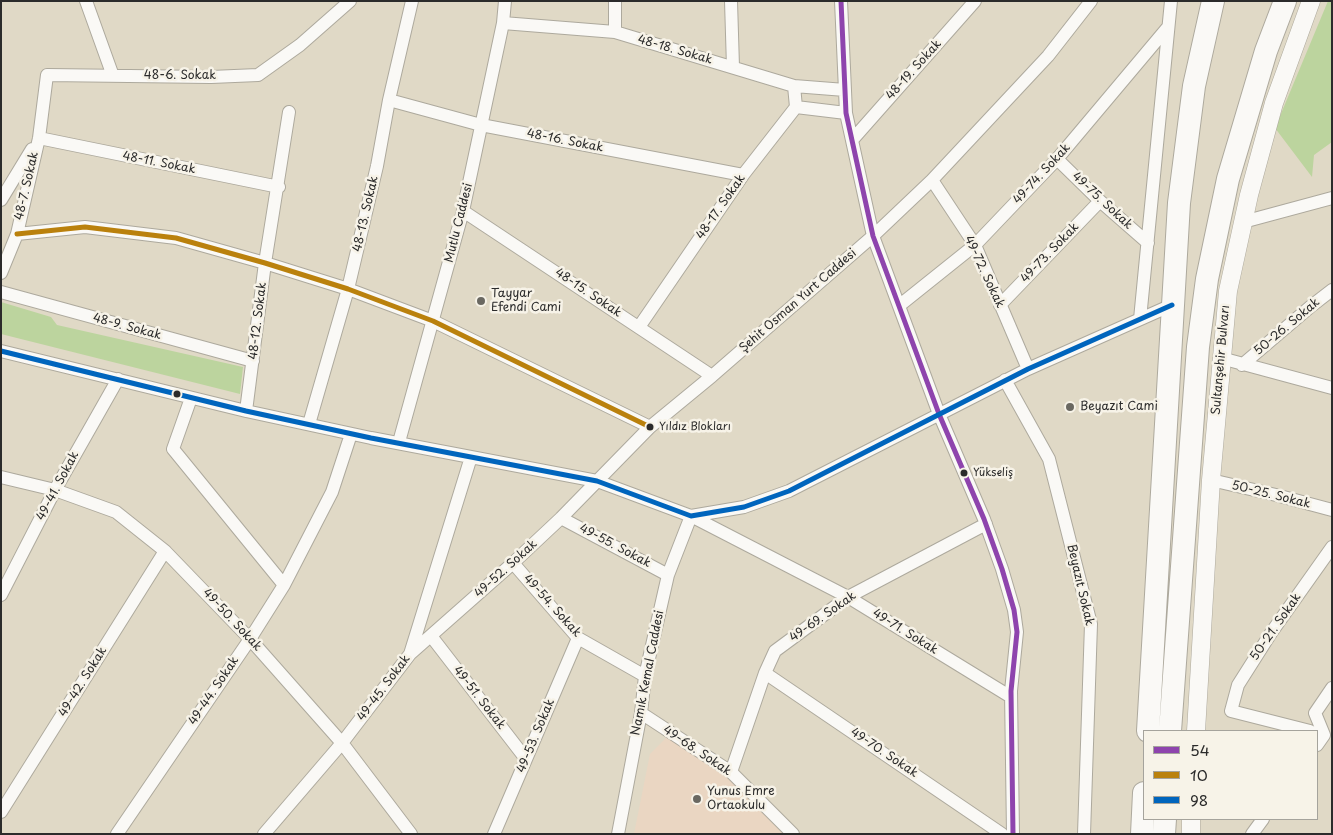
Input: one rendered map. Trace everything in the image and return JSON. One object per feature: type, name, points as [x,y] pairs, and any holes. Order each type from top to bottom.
[{"type":"highway","points":[[1148,730],[1172,305],[1180,203],[1188,126],[1200,52],[1213,1]]},
{"type":"highway","name":"Sultanşehir Bulvarı","points":[[1170,730],[1197,356],[1207,279],[1228,179],[1266,51],[1285,1]]},
{"type":"highway","points":[[1142,834],[1143,814]]},
{"type":"highway","points":[[1164,834],[1165,820]]},
{"type":"street","points":[[86,1],[113,76]]},
{"type":"street","name":"48-6. Sokak","points":[[38,138],[47,75],[211,77],[258,75],[300,45],[350,1]]},
{"type":"street","name":"48-13. Sokak","points":[[309,424],[348,290],[377,166],[389,100],[412,1]]},
{"type":"street","name":"Mutlu Caddesi","points":[[399,442],[463,210],[503,23],[505,1]]},
{"type":"street","points":[[615,1],[615,32]]},
{"type":"street","points":[[731,1],[733,67]]},
{"type":"street","points":[[842,1],[846,113],[874,236],[939,414],[986,524],[1014,610],[1017,632],[1011,697],[1013,834]]},
{"type":"street","name":"48-19. Sokak","points":[[852,139],[975,1]]},
{"type":"street","name":"Şehit Osman Yurt Caddesi","points":[[598,481],[650,427],[874,236],[932,180],[1048,56],[1091,1]]},
{"type":"street","points":[[1140,319],[1171,1]]},
{"type":"street","name":"Sultanşehir Bulvarı","points":[[1196,730],[1211,480],[1228,291],[1243,222],[1274,103],[1311,1]]},
{"type":"street","name":"48-18. Sokak","points":[[503,23],[615,32],[794,86],[845,90]]},
{"type":"street","name":"49-74. Sokak","points":[[900,305],[975,245],[1057,159],[1168,28]]},
{"type":"street","points":[[794,86],[796,107],[846,113]]},
{"type":"street","name":"48-16. Sokak","points":[[389,100],[481,125],[743,175]]},
{"type":"street","name":"48-17. Sokak","points":[[639,327],[743,175],[796,107]]},
{"type":"street","name":"48-12. Sokak","points":[[246,411],[289,112]]},
{"type":"street","name":"48-11. Sokak","points":[[38,138],[279,187]]},
{"type":"street","name":"48-7. Sokak","points":[[1,200],[38,138]]},
{"type":"street","name":"48-7. Sokak","points":[[1,273],[16,234],[38,138]]},
{"type":"street","name":"49-75. Sokak","points":[[1057,159],[1100,201],[1148,243]]},
{"type":"street","name":"49-72. Sokak","points":[[932,180],[975,245],[1028,369]]},
{"type":"street","points":[[1243,222],[1332,198]]},
{"type":"street","name":"49-73. Sokak","points":[[1000,305],[1100,201]]},
{"type":"street","name":"48-15. Sokak","points":[[463,210],[712,376]]},
{"type":"street","points":[[16,234],[85,227],[176,238],[266,263],[433,321],[650,427]]},
{"type":"street","name":"50-26. Sokak","points":[[1242,365],[1332,290]]},
{"type":"street","name":"48-9. Sokak","points":[[1,292],[253,361]]},
{"type":"street","points":[[691,516],[744,507],[789,491],[1005,380],[1172,305]]},
{"type":"street","name":"49-71. Sokak","points":[[1,352],[246,411],[351,434],[598,481],[691,516],[848,597],[1011,697]]},
{"type":"street","points":[[1221,358],[1332,388]]},
{"type":"street","name":"49-41. Sokak","points":[[1,595],[55,490],[118,379]]},
{"type":"street","name":"Beyazıt Sokak","points":[[1005,380],[1049,459],[1091,624],[1084,834]]},
{"type":"street","points":[[191,398],[173,450],[284,585]]},
{"type":"street","name":"49-44. Sokak","points":[[117,834],[250,639],[284,585],[332,492],[351,434]]},
{"type":"street","name":"49-45. Sokak","points":[[264,834],[342,743],[410,654],[471,457]]},
{"type":"street","name":"49-50. Sokak","points":[[1,477],[55,490],[116,512],[165,551],[250,639],[342,743],[411,834]]},
{"type":"street","name":"50-25. Sokak","points":[[1211,480],[1332,510]]},
{"type":"street","name":"49-52. Sokak","points":[[410,654],[513,563],[598,481]]},
{"type":"street","name":"Namık Kemal Caddesi","points":[[618,834],[641,713],[645,676],[668,574],[691,516]]},
{"type":"street","name":"49-55. Sokak","points":[[561,518],[668,574]]},
{"type":"street","name":"49-69. Sokak","points":[[731,772],[765,673],[775,651],[848,597],[986,524]]},
{"type":"street","name":"50-21. Sokak","points":[[1306,730],[1231,711],[1238,685],[1271,633],[1332,547]]},
{"type":"street","name":"49-42. Sokak","points":[[1,812],[165,551]]},
{"type":"street","name":"49-54. Sokak","points":[[513,563],[578,638],[645,676]]},
{"type":"street","name":"49-51. Sokak","points":[[431,636],[526,759]]},
{"type":"street","name":"49-53. Sokak","points":[[494,834],[578,638]]},
{"type":"street","name":"49-70. Sokak","points":[[765,673],[1002,834]]},
{"type":"street","points":[[1322,738],[1315,713],[1332,688]]},
{"type":"street","name":"49-68. Sokak","points":[[641,713],[731,772],[794,834]]},
{"type":"street","points":[[1191,834],[1192,820]]},
{"type":"street","points":[[1252,834],[1262,820]]},
{"type":"shaded area","name":"Yunus Emre Ortaokulu","points":[[669,735],[719,764],[789,834],[634,834],[650,754]]},
{"type":"green space","points":[[1328,1],[1332,1],[1332,142],[1314,155],[1312,177],[1275,128]]},
{"type":"green space","points":[[1,302],[51,317],[57,325],[243,367],[240,394],[1,334]]},
{"type":"transit line","name":"54","points":[[841,1],[846,113],[873,236],[939,414],[984,519],[1014,610],[1017,632],[1011,691],[1013,834]]},
{"type":"transit line","name":"10","points":[[17,234],[85,227],[176,238],[265,263],[348,289],[433,321],[650,427]]},
{"type":"transit line","name":"98","points":[[1,351],[246,411],[371,438],[597,481],[691,516],[744,507],[789,491],[1028,369],[1172,305]]},
{"type":"place","name":"Tayyar Efendi Cami","points":[[481,301]]},
{"type":"place","name":"Beyazıt Cami","points":[[1070,407]]},
{"type":"place","name":"Yıldız Blokları","points":[[650,427]]},
{"type":"place","name":"Yükseliş","points":[[964,473]]},
{"type":"place","name":"Yunus Emre Ortaokulu","points":[[697,799]]}]
